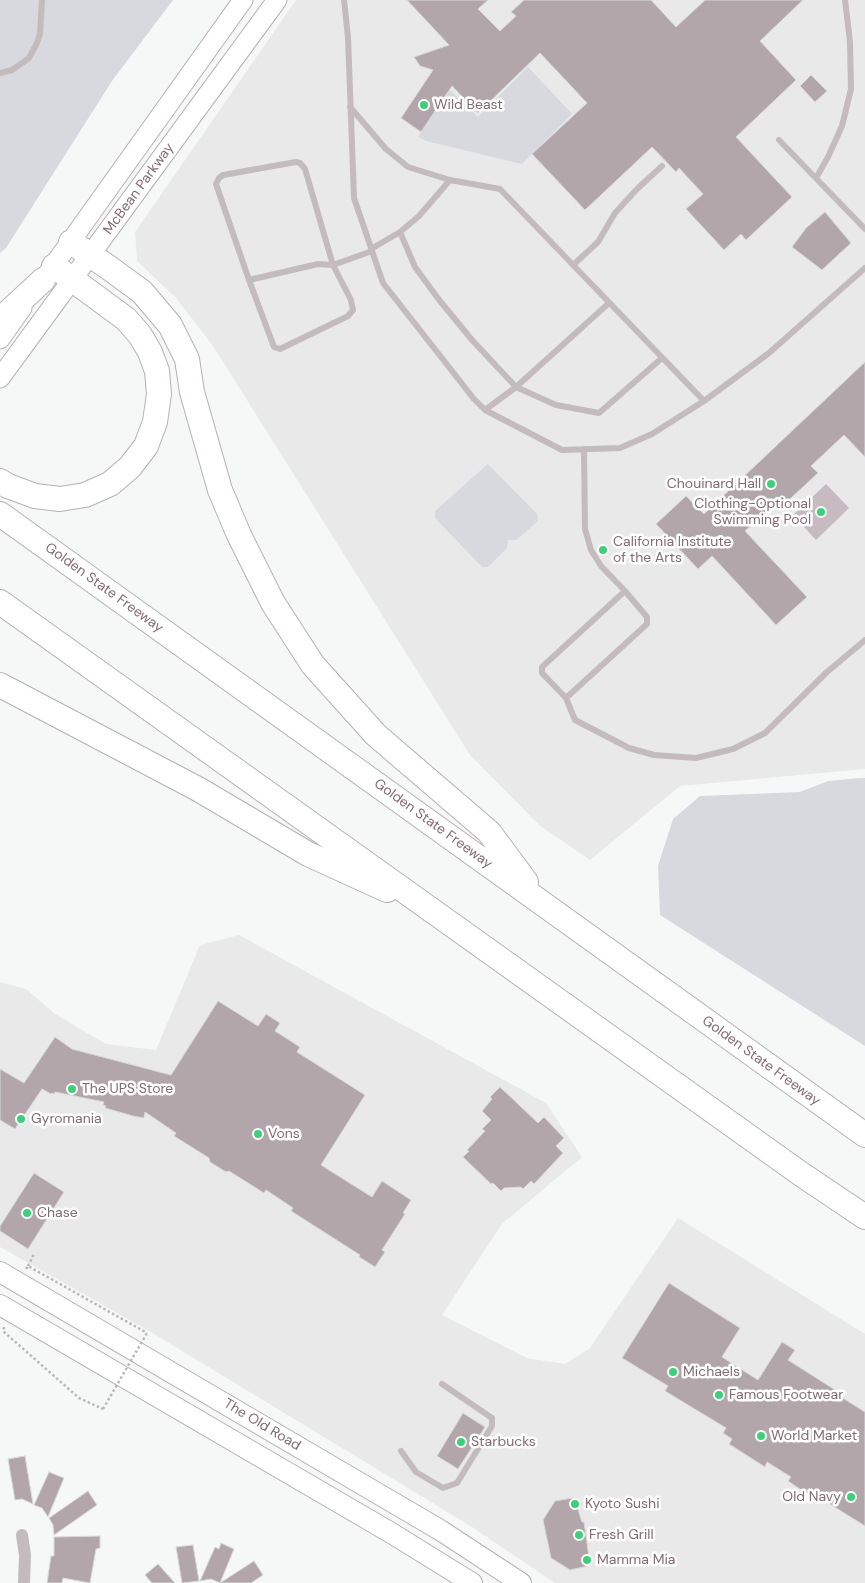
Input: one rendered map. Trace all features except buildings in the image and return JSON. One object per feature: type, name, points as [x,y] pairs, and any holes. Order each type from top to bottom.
[{"type":"highway","points":[[81,248],[142,292],[170,325],[187,360],[192,392],[220,490],[239,535],[273,603],[313,665],[376,735],[489,832],[538,900]]},
{"type":"highway","points":[[0,320],[56,275],[126,319],[140,335],[150,352],[157,371],[159,394],[155,422],[146,446],[130,467],[110,484],[85,495],[60,499],[35,496],[0,481]]},
{"type":"highway","name":"Golden State Freeway","points":[[0,514],[865,1135]]},
{"type":"highway","points":[[0,602],[784,1163],[865,1217]]},
{"type":"highway","points":[[0,684],[198,789],[308,854],[436,913]]},
{"type":"main road","name":"McBean Parkway","points":[[81,248],[243,0]]},
{"type":"main road","name":"McBean Parkway","points":[[0,339],[81,248],[277,0]]},
{"type":"main road","name":"McBean Parkway","points":[[0,378],[56,275]]},
{"type":"main road","name":"The Old Road","points":[[0,1272],[440,1530],[521,1583]]},
{"type":"main road","name":"The Old Road","points":[[0,1305],[393,1534],[472,1583]]},
{"type":"street","points":[[22,1535],[25,1556],[24,1583]]},
{"type":"lane","points":[[0,73],[12,70],[29,58],[40,34],[42,0]]},
{"type":"lane","points":[[344,0],[348,38],[354,198],[384,283],[474,399],[486,410],[562,450],[620,448],[652,434],[704,401],[769,353],[865,268]]},
{"type":"lane","points":[[816,178],[842,126],[851,90],[850,42],[845,0]]},
{"type":"lane","points":[[350,107],[386,149],[408,167],[450,180],[500,189],[704,401]]},
{"type":"lane","points":[[780,140],[865,229]]},
{"type":"lane","points":[[296,162],[300,164],[305,169],[333,265],[353,310],[348,316],[280,349],[274,347],[216,184],[219,178],[223,175],[296,162]]},
{"type":"lane","points":[[573,265],[598,242],[616,213],[637,188],[662,166]]},
{"type":"lane","points":[[250,280],[318,264],[333,265],[371,250],[400,232],[419,216],[450,180]]},
{"type":"lane","points":[[400,232],[415,267],[440,301],[472,340],[516,387],[556,406],[600,413],[662,358]]},
{"type":"lane","points":[[486,410],[516,387],[609,303]]},
{"type":"lane","points":[[566,698],[647,624],[646,617],[601,566],[591,550],[585,529],[584,449]]},
{"type":"lane","points":[[625,591],[542,667],[542,673],[566,698],[575,720],[629,748],[654,755],[696,758],[733,749],[765,733],[827,672],[865,640]]},
{"type":"lane","points":[[401,1451],[416,1472],[443,1488],[457,1483],[492,1426],[492,1418],[442,1384]]},
{"type":"path","points":[[24,1272],[34,1254]]},
{"type":"path","points":[[4,1327],[2,1331],[79,1398],[103,1409],[147,1334],[28,1266]]},
{"type":"shaded area","points":[[0,0],[173,0],[112,81],[6,248],[0,253]]},
{"type":"shaded area","name":"California Institute of the Arts","points":[[296,0],[865,0],[865,769],[680,786],[590,860],[539,825],[470,755],[213,346],[176,298],[137,261],[135,232]]},
{"type":"shaded area","points":[[528,67],[572,114],[522,164],[426,141],[418,137],[450,90],[478,117]]},
{"type":"shaded area","points":[[488,464],[537,514],[538,521],[516,540],[508,540],[507,548],[488,567],[482,567],[435,518],[435,511]]},
{"type":"shaded area","name":"Clothing-Optional Swimming Pool","points":[[826,484],[849,508],[816,540],[793,515]]},
{"type":"shaded area","points":[[865,778],[865,1046],[660,915],[658,866],[673,819],[700,796],[800,792],[828,781]]},
{"type":"shaded area","points":[[239,935],[546,1103],[582,1157],[502,1224],[442,1315],[527,1358],[565,1364],[590,1348],[678,1218],[865,1334],[865,1583],[555,1583],[469,1525],[154,1334],[0,1247],[0,982],[26,989],[55,1014],[106,1044],[156,1050],[200,945]]},
{"type":"place","name":"Wild Beast","points":[[424,105]]},
{"type":"place","name":"Chouinard Hall","points":[[771,484]]},
{"type":"place","name":"Clothing-Optional Swimming Pool","points":[[821,512]]},
{"type":"place","name":"California Institute of the Arts","points":[[603,550]]},
{"type":"place","name":"The UPS Store","points":[[72,1089]]},
{"type":"place","name":"Gyromania","points":[[21,1119]]},
{"type":"place","name":"Vons","points":[[258,1134]]},
{"type":"place","name":"Chase","points":[[27,1213]]},
{"type":"place","name":"Michaels","points":[[673,1372]]},
{"type":"place","name":"Famous Footwear","points":[[719,1395]]},
{"type":"place","name":"World Market","points":[[761,1436]]},
{"type":"place","name":"Starbucks","points":[[461,1442]]},
{"type":"place","name":"Old Navy","points":[[851,1497]]},
{"type":"place","name":"Kyoto Sushi","points":[[575,1504]]},
{"type":"place","name":"Fresh Grill","points":[[579,1535]]},
{"type":"place","name":"Mamma Mia","points":[[587,1560]]}]
